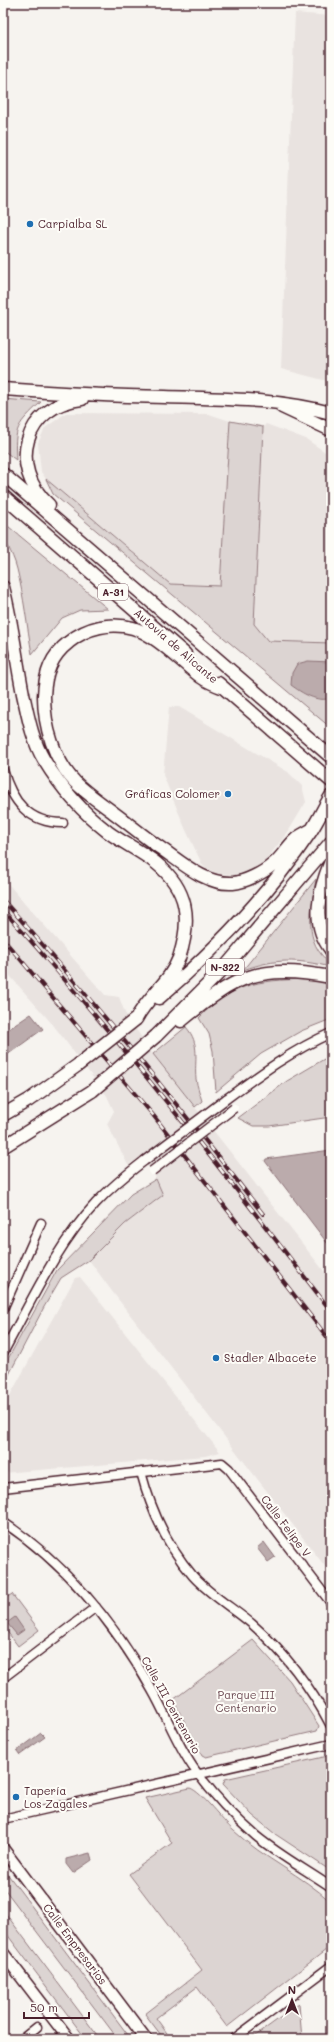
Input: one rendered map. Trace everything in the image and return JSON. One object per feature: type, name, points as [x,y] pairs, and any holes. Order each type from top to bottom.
[{"type":"highway","points":[[3,389],[112,396],[264,400],[307,407],[331,413]]},
{"type":"highway","points":[[75,536],[64,518],[40,496],[30,481],[26,446],[35,424],[50,409],[68,401],[112,396]]},
{"type":"highway","points":[[264,400],[331,430]]},
{"type":"highway","name":"Autovía de Alicante","points":[[3,474],[331,757]]},
{"type":"highway","name":"Autovía de Alicante","points":[[3,496],[331,782]]},
{"type":"highway","points":[[3,587],[9,611],[29,724],[43,758],[58,782],[80,807],[108,831],[156,862],[175,880],[184,900],[186,923],[178,959],[163,984],[143,1006],[136,1020]]},
{"type":"highway","points":[[224,688],[203,678],[158,642],[134,629],[115,625],[94,628],[77,635],[60,649],[48,667],[44,684],[44,708],[49,735],[64,766],[74,781],[87,793],[191,869],[207,878],[222,883],[234,883],[273,865],[296,839],[311,830]]},
{"type":"highway","name":"N-322","points":[[3,1115],[29,1100],[78,1065],[136,1020],[230,929],[273,881],[311,830],[331,796]]},
{"type":"highway","name":"N-322","points":[[3,1147],[92,1091],[156,1036],[231,960],[331,842]]},
{"type":"highway","points":[[331,861],[318,902],[318,925],[325,943],[331,950]]},
{"type":"highway","points":[[156,1036],[181,1022],[208,999],[226,987],[250,976],[280,971],[331,977]]},
{"type":"main road","name":"Calle Empresarios","points":[[3,1849],[146,2039]]},
{"type":"main road","points":[[3,1954],[69,2039]]},
{"type":"street","points":[[3,770],[11,792],[22,807],[48,823],[63,823]]},
{"type":"street","points":[[3,1353],[47,1271],[80,1222],[95,1203],[119,1180],[226,1098],[267,1069],[308,1043],[331,1033]]},
{"type":"street","points":[[152,1171],[234,1108]]},
{"type":"street","points":[[3,1309],[41,1223]]},
{"type":"street","name":"Calle Felipe V","points":[[141,1472],[222,1463],[229,1469],[331,1603]]},
{"type":"street","points":[[3,1488],[141,1472],[156,1518],[171,1547],[194,1577],[252,1624],[286,1657],[315,1696],[331,1726]]},
{"type":"street","name":"Calle III Centenario","points":[[3,1522],[51,1560],[82,1590],[96,1607],[128,1650],[143,1674],[178,1741],[198,1774],[230,1811],[257,1836],[331,1887]]},
{"type":"street","points":[[3,1678],[96,1607]]},
{"type":"street","points":[[3,1819],[331,1744]]},
{"type":"street","points":[[234,2039],[331,1966]]},
{"type":"street","points":[[22,2039],[37,2027]]},
{"type":"shaded area","points":[[295,13],[331,16],[331,382],[281,369]]},
{"type":"shaded area","points":[[66,413],[209,414],[230,421],[220,586],[170,584],[46,479],[41,472],[38,443],[45,428]]},
{"type":"shaded area","points":[[266,424],[306,439],[331,456],[331,643],[268,641],[254,624],[263,427]]},
{"type":"shaded area","points":[[308,661],[331,662],[331,698],[315,698],[305,694],[291,685],[292,673],[297,664]]},
{"type":"shaded area","points":[[169,707],[179,707],[288,772],[302,786],[306,802],[288,832],[266,860],[252,870],[235,875],[217,874],[203,866],[163,775]]},
{"type":"shaded area","points":[[3,878],[105,995],[119,997],[125,1013],[153,1054],[331,1280],[331,1574],[89,1260],[125,1224],[163,1195],[155,1176],[143,1155],[128,1165],[107,1124],[114,1111],[107,1096],[54,1026],[3,968]]},
{"type":"shaded area","points":[[31,1014],[43,1029],[3,1058],[3,1033]]},
{"type":"shaded area","points":[[331,1150],[331,1248],[265,1161],[266,1159]]},
{"type":"shaded area","points":[[80,1277],[220,1452],[205,1456],[3,1473],[3,1408],[75,1278]]},
{"type":"shaded area","points":[[264,1542],[275,1557],[268,1562],[257,1548]]},
{"type":"shaded area","points":[[15,1617],[24,1630],[17,1635],[7,1623]]},
{"type":"shaded area","points":[[41,1733],[45,1737],[20,1755],[17,1751]]},
{"type":"shaded area","points":[[90,1853],[92,1860],[73,1873],[66,1864],[66,1859]]},
{"type":"green space","points":[[3,399],[41,402],[27,416],[19,427],[16,440],[16,460],[3,450]]},
{"type":"green space","points":[[230,421],[263,427],[254,624],[268,641],[331,643],[331,728],[53,494],[46,479],[170,584],[220,586]]},
{"type":"green space","points":[[3,522],[108,609],[80,610],[62,618],[32,654],[24,601],[15,562],[4,536]]},
{"type":"green space","points":[[316,879],[311,914],[312,936],[316,946],[331,964],[331,967],[307,962],[287,961],[266,963],[243,970]]},
{"type":"green space","points":[[314,979],[331,982],[331,1019],[301,1031],[261,1054],[216,1092],[213,1051],[209,1034],[199,1018],[212,1005],[238,989],[280,980]]},
{"type":"green space","points":[[186,1027],[194,1040],[196,1052],[196,1079],[202,1101],[195,1107],[153,1054]]},
{"type":"green space","points":[[331,1055],[331,1117],[269,1126],[253,1126],[238,1118],[287,1081]]},
{"type":"green space","points":[[156,1179],[163,1195],[125,1224],[89,1260],[61,1278],[44,1307],[3,1386],[3,1368],[57,1270],[131,1194]]},
{"type":"green space","points":[[12,1594],[39,1630],[18,1646],[3,1626],[3,1600]]},
{"type":"green space","name":"Parque III Centenario","points":[[253,1640],[290,1681],[319,1726],[317,1731],[206,1757],[202,1755],[173,1700]]},
{"type":"green space","points":[[328,1756],[331,1757],[331,1871],[275,1834],[252,1815],[223,1784],[225,1779]]},
{"type":"green space","points":[[190,1788],[200,1795],[229,1826],[246,1841],[270,1859],[308,1883],[331,1902],[331,1946],[227,2027],[197,1987],[156,2018],[169,2036],[164,2039],[145,2014],[202,1970],[129,1874],[172,1843],[145,1798]]},
{"type":"green space","points":[[3,1868],[131,2039],[118,2039],[3,1887]]},
{"type":"green space","points":[[3,1910],[100,2039],[86,2039],[3,1929]]},
{"type":"green space","points":[[299,2004],[302,2039],[251,2039]]},
{"type":"railway","points":[[3,900],[136,1055],[263,1214]]},
{"type":"railway","points":[[3,910],[88,1007],[171,1107],[331,1311]]},
{"type":"railway","points":[[3,939],[153,1115],[331,1342]]},
{"type":"place","name":"Carpialba SL","points":[[30,224]]},
{"type":"place","name":"Gráficas Colomer","points":[[228,794]]},
{"type":"place","name":"Stadler Albacete","points":[[216,1358]]},
{"type":"place","name":"Tapería Los Zagales","points":[[16,1797]]}]
